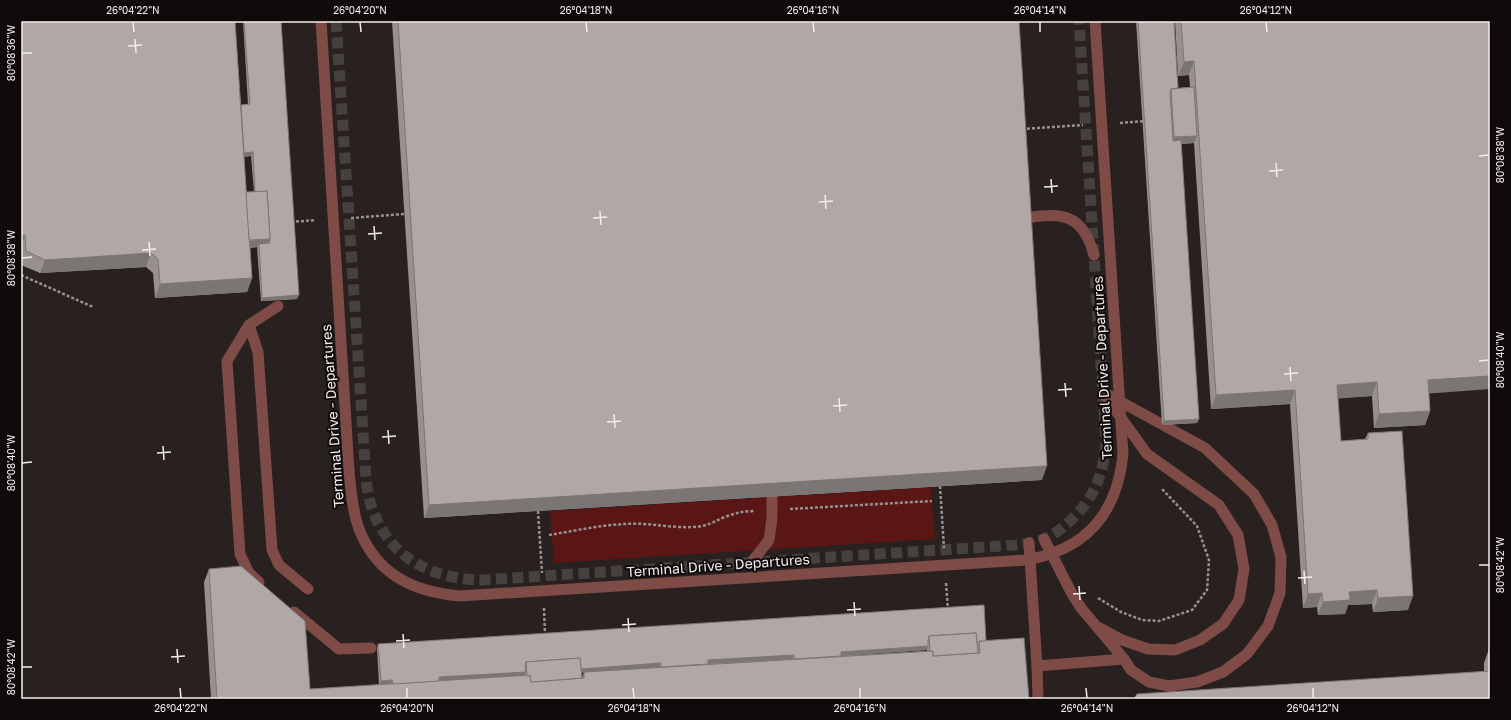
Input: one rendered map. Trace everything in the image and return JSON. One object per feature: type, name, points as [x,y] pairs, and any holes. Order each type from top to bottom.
[{"type":"street","name":"Terminal Drive - Departures","points":[[321,21],[349,471],[354,513],[359,529],[368,547],[378,561],[390,573],[416,588],[430,592],[460,596],[1026,560],[1062,550],[1084,537],[1095,527],[1112,500],[1121,471],[1123,454],[1095,21]]},
{"type":"street","points":[[1025,218],[1055,215],[1066,217],[1075,222],[1086,234],[1094,255]]},
{"type":"street","points":[[267,589],[248,573],[240,554],[227,361],[249,325],[278,306]]},
{"type":"street","points":[[249,325],[258,352],[272,550],[279,565],[308,589]]},
{"type":"street","points":[[1044,539],[1071,592],[1081,608],[1095,625],[1124,659],[1131,670],[1149,682],[1169,686],[1197,682],[1223,672],[1247,654],[1268,626],[1280,593],[1281,557],[1272,525],[1258,500],[1254,494],[1205,448],[1103,392],[1147,454],[1219,505],[1238,535],[1244,569],[1239,600],[1223,624],[1200,640],[1175,650],[1148,649],[1122,640],[1095,625]]},
{"type":"street","points":[[751,563],[769,540],[772,497]]},
{"type":"street","points":[[1029,543],[1038,699]]},
{"type":"street","points":[[285,604],[339,650],[371,648]]},
{"type":"street","points":[[1037,666],[1124,659]]},
{"type":"path","points":[[21,275],[93,307]]},
{"type":"path","points":[[1095,596],[1121,612],[1135,618],[1142,620],[1159,620],[1192,610],[1207,590],[1209,560],[1197,526],[1160,486]]},
{"type":"path","points":[[549,535],[625,524],[677,527],[702,526],[714,523],[725,517],[740,512],[932,501]]},
{"type":"shaded area","points":[[931,487],[935,539],[554,563],[550,511]]},
{"type":"building","points":[[21,21],[235,21],[252,278],[160,284],[158,259],[151,253],[45,260],[26,251],[25,235],[21,236]]},
{"type":"building","points":[[244,21],[281,21],[299,295],[262,298],[259,244],[269,243],[270,239],[267,191],[255,192],[253,152],[244,153],[241,105],[250,104]]},
{"type":"building","points":[[398,21],[1019,21],[1047,466],[429,505]]},
{"type":"building","points":[[1138,21],[1174,21],[1178,88],[1171,89],[1170,92],[1173,141],[1181,140],[1199,419],[1164,421]]},
{"type":"building","points":[[1181,21],[1490,21],[1490,376],[1428,380],[1430,411],[1379,414],[1377,382],[1337,385],[1341,441],[1368,439],[1368,433],[1402,431],[1413,596],[1378,598],[1377,590],[1349,592],[1350,600],[1323,602],[1322,593],[1308,594],[1295,390],[1216,395],[1194,61],[1184,62]]},
{"type":"building","points":[[1194,87],[1197,136],[1174,137],[1171,89]]},
{"type":"building","points":[[267,191],[270,239],[249,240],[246,192]]},
{"type":"building","points":[[241,566],[305,621],[310,689],[530,675],[531,682],[584,678],[584,672],[933,651],[933,656],[980,653],[979,641],[1024,638],[1029,699],[217,699],[209,569]]},
{"type":"building","points":[[984,605],[986,641],[979,641],[979,643],[977,643],[976,633],[929,636],[928,646],[841,652],[841,656],[794,659],[794,655],[708,660],[708,664],[661,667],[661,663],[581,669],[580,658],[526,662],[526,672],[439,677],[439,681],[393,684],[392,680],[381,681],[378,644]]},
{"type":"building","points":[[976,633],[978,653],[933,656],[933,651],[930,651],[929,636]]},
{"type":"building","points":[[580,658],[582,678],[531,682],[530,675],[527,676],[526,662]]},
{"type":"building","points":[[1490,671],[1490,699],[1134,699],[1137,694]]},
{"type":"tunnel","points":[[336,21],[366,478],[370,503],[381,528],[402,554],[416,563],[447,576],[482,580],[1016,545],[1047,538],[1069,522],[1085,505],[1096,486],[1105,455],[1106,443],[1079,21]]}]
